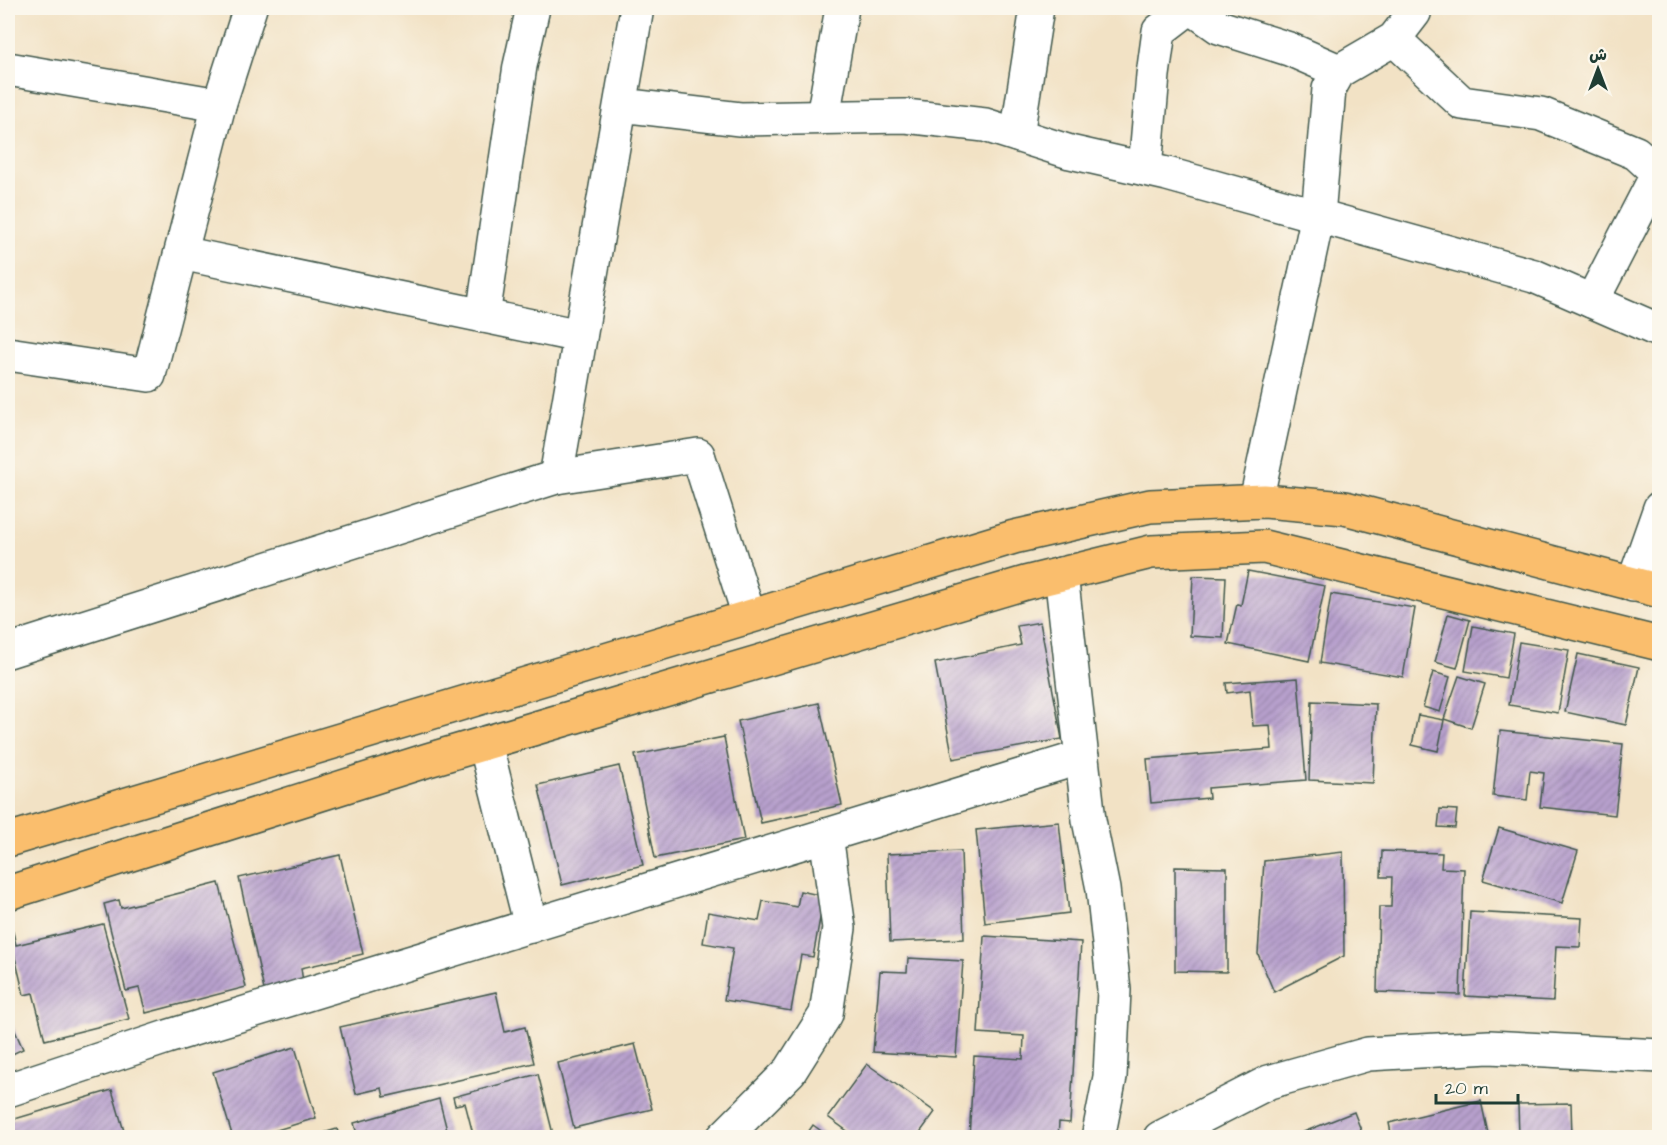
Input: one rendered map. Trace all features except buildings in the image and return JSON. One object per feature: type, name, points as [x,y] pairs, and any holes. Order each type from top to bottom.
[{"type":"main road","points":[[8,840],[1014,537],[1150,506],[1256,501],[1345,508],[1646,588]]},
{"type":"main road","points":[[8,893],[485,743],[1061,574],[1151,552],[1264,547],[1659,644]]},
{"type":"street","points":[[8,354],[149,375],[219,105],[250,8]]},
{"type":"street","points":[[483,316],[520,66],[533,8]]},
{"type":"street","points":[[556,477],[637,8]]},
{"type":"street","points":[[823,117],[842,8]]},
{"type":"street","points":[[1017,135],[1037,8]]},
{"type":"street","points":[[1145,169],[1153,75],[1160,31],[1191,8],[1219,27],[1289,49],[1339,71]]},
{"type":"street","points":[[1256,501],[1318,215],[1329,89],[1339,71],[1394,39],[1414,13],[1412,8]]},
{"type":"street","points":[[1394,39],[1462,103],[1541,114],[1636,153],[1659,172],[1592,301]]},
{"type":"street","points":[[8,69],[219,105]]},
{"type":"street","points":[[621,105],[740,119],[905,116],[985,125],[1071,152],[1145,169],[1318,215],[1534,276],[1659,331]]},
{"type":"street","points":[[181,253],[580,336]]},
{"type":"street","points":[[8,651],[556,477],[698,455],[749,616]]},
{"type":"street","points":[[1646,588],[1659,508]]},
{"type":"street","points":[[1061,574],[1089,820],[1103,889],[1114,990],[1110,1077],[1098,1137]]},
{"type":"street","points":[[485,743],[531,926]]},
{"type":"street","points":[[8,1090],[167,1037],[1082,757]]},
{"type":"street","points":[[723,1137],[790,1071],[826,1014],[839,928],[826,835]]},
{"type":"street","points":[[1160,1137],[1269,1082],[1368,1054],[1489,1047],[1659,1056]]}]
